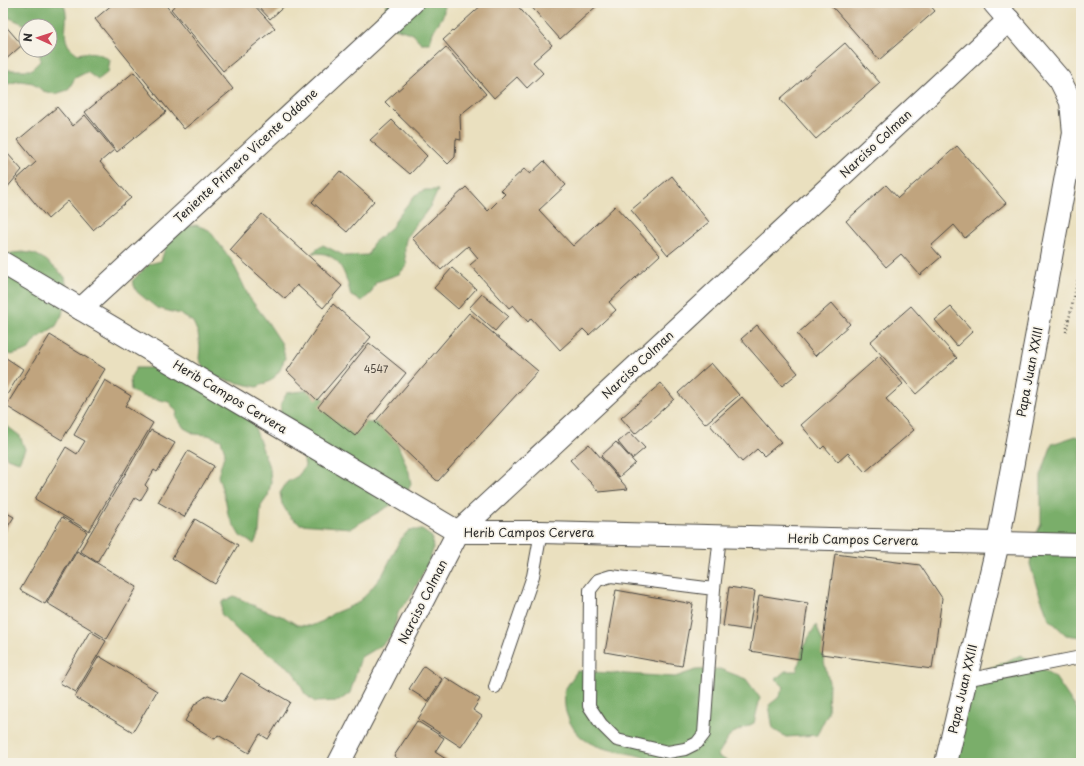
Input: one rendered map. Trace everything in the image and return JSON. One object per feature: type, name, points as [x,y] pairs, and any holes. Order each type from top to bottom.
[{"type":"street","name":"Teniente Primero Vicente Oddone","points":[[81,309],[412,3]]},
{"type":"street","name":"Papa Juan XXIII","points":[[946,763],[998,543],[1074,133],[1071,102],[1060,80],[994,3]]},
{"type":"street","name":"Narciso Colman","points":[[339,763],[458,532],[1009,20]]},
{"type":"street","name":"Herib Campos Cervera","points":[[3,263],[458,532],[541,532],[720,536],[1081,546]]},
{"type":"lane","points":[[496,687],[533,576],[541,532]]},
{"type":"lane","points":[[714,589],[611,576],[598,580],[590,590],[589,706],[601,724],[617,740],[668,752],[686,749],[697,743],[704,734],[714,589],[720,536]]},
{"type":"lane","points":[[965,680],[1079,658]]},
{"type":"green space","points":[[3,3],[63,3],[66,14],[65,35],[68,45],[78,54],[95,53],[110,60],[108,72],[98,80],[87,72],[75,78],[68,90],[55,94],[43,91],[33,83],[20,81],[7,84],[3,109],[3,73],[8,70],[31,70],[40,61],[40,58],[58,58],[58,18],[18,18],[18,22],[3,15]]},
{"type":"green space","points":[[386,3],[443,3],[444,11],[434,30],[430,43],[421,43],[413,34],[389,26],[385,15]]},
{"type":"green space","points":[[425,190],[438,190],[430,207],[411,230],[408,236],[405,247],[407,265],[399,274],[376,282],[371,293],[362,301],[351,296],[343,271],[336,261],[325,254],[312,253],[323,245],[345,256],[368,255],[373,243],[392,227],[398,216],[415,195]]},
{"type":"green space","points":[[196,225],[209,230],[232,261],[249,297],[282,344],[285,358],[280,370],[272,380],[257,387],[216,378],[205,370],[199,359],[200,347],[198,333],[193,322],[180,314],[157,308],[137,292],[132,281],[149,264],[161,261],[166,245],[184,227]]},
{"type":"green space","points":[[23,252],[35,254],[46,260],[65,277],[67,289],[62,315],[56,326],[35,340],[28,350],[11,355],[3,352],[3,257],[12,253]]},
{"type":"green space","points":[[172,364],[250,414],[270,470],[271,482],[268,496],[261,506],[259,533],[254,544],[240,536],[228,515],[226,502],[218,476],[225,452],[221,440],[208,435],[195,434],[184,428],[176,417],[177,412],[169,402],[142,396],[131,391],[130,378],[136,368],[149,368]]},
{"type":"green space","points":[[311,390],[324,399],[342,417],[354,422],[378,423],[397,443],[409,472],[411,484],[405,497],[351,528],[300,524],[290,517],[282,504],[280,493],[287,482],[298,476],[305,466],[303,454],[292,448],[283,439],[280,427],[281,403],[287,393]]},
{"type":"green space","points":[[3,423],[20,436],[25,449],[19,462],[7,458],[3,450]]},
{"type":"green space","points":[[1076,436],[1081,438],[1081,637],[1066,635],[1049,619],[1037,588],[1030,564],[1033,541],[1041,524],[1041,475],[1052,444]]},
{"type":"green space","points":[[409,530],[422,530],[432,537],[433,550],[429,561],[409,600],[399,610],[392,635],[383,644],[361,657],[350,693],[339,701],[315,702],[305,694],[293,671],[241,634],[221,614],[222,602],[234,596],[259,608],[284,617],[297,625],[311,626],[323,621],[332,614],[356,604],[366,595],[383,574],[400,540]]},
{"type":"green space","points":[[816,625],[823,643],[823,657],[829,682],[828,713],[817,735],[786,737],[773,729],[769,705],[778,698],[784,687],[776,679],[785,671],[797,671],[803,647]]},
{"type":"green space","points":[[1021,655],[1055,677],[1081,715],[1081,763],[945,763],[966,678]]},
{"type":"green space","points":[[720,669],[746,679],[760,698],[754,723],[731,734],[717,756],[732,763],[657,763],[632,754],[606,749],[583,739],[574,729],[566,712],[564,691],[577,671],[675,677],[696,670]]},
{"type":"building","points":[[114,3],[164,3],[233,89],[184,129],[95,19]]},
{"type":"building","points":[[178,3],[252,3],[275,28],[223,71],[171,9]]},
{"type":"building","points":[[255,3],[288,3],[270,19]]},
{"type":"building","points":[[484,3],[515,3],[552,45],[533,62],[543,73],[527,88],[517,77],[494,98],[443,40]]},
{"type":"building","points":[[528,3],[600,3],[560,39]]},
{"type":"building","points":[[829,3],[928,3],[935,11],[879,60]]},
{"type":"building","points":[[3,23],[18,40],[18,49],[3,62]]},
{"type":"building","points":[[845,43],[880,83],[816,139],[780,99]]},
{"type":"building","points":[[446,47],[486,94],[460,115],[461,140],[456,139],[455,157],[448,164],[385,102]]},
{"type":"building","points":[[134,72],[166,112],[117,152],[85,112]]},
{"type":"building","points":[[57,107],[73,126],[85,115],[114,150],[100,162],[131,198],[93,230],[68,201],[48,219],[16,180],[36,162],[18,140]]},
{"type":"building","points":[[392,120],[427,156],[410,174],[370,140]]},
{"type":"building","points":[[957,146],[1006,203],[965,238],[954,225],[931,246],[941,257],[920,275],[901,254],[886,267],[846,221],[886,185],[898,198]]},
{"type":"building","points":[[3,153],[7,153],[22,170],[6,189],[3,189]]},
{"type":"building","points":[[544,161],[566,185],[539,210],[573,246],[615,206],[660,255],[609,302],[616,310],[589,335],[583,329],[560,350],[531,318],[528,322],[513,305],[509,308],[470,265],[478,258],[468,246],[441,270],[412,238],[466,187],[488,211],[505,194],[501,190],[524,169],[530,174]]},
{"type":"building","points":[[340,171],[374,201],[347,232],[312,202]]},
{"type":"building","points":[[672,176],[709,222],[668,255],[631,210]]},
{"type":"building","points":[[262,214],[342,286],[323,308],[297,285],[285,299],[230,250]]},
{"type":"building","points":[[452,268],[476,289],[458,309],[434,288]]},
{"type":"building","points":[[482,294],[508,316],[495,331],[469,308]]},
{"type":"building","points":[[832,303],[850,324],[815,356],[797,334]]},
{"type":"building","points":[[333,304],[371,337],[317,400],[287,371]]},
{"type":"building","points":[[911,306],[957,358],[916,394],[870,342]]},
{"type":"building","points":[[951,307],[973,331],[957,346],[935,320]]},
{"type":"building","points":[[469,313],[538,371],[438,481],[375,422]]},
{"type":"building","points":[[757,325],[798,373],[782,386],[741,339]]},
{"type":"building","points":[[50,335],[105,369],[62,440],[6,406]]},
{"type":"building","points":[[369,343],[406,373],[355,436],[318,407]]},
{"type":"building","points":[[3,356],[23,369],[3,401]]},
{"type":"building","points":[[879,356],[903,384],[886,399],[914,430],[865,472],[848,453],[838,462],[824,446],[821,449],[801,425]]},
{"type":"building","points":[[711,363],[739,395],[705,424],[678,393]]},
{"type":"building","points":[[105,380],[131,396],[125,406],[153,423],[89,531],[35,499],[66,447],[77,454],[85,441],[74,435]]},
{"type":"building","points":[[661,383],[674,399],[635,434],[621,418]]},
{"type":"building","points":[[742,397],[781,442],[764,456],[757,449],[742,462],[710,425]]},
{"type":"building","points":[[151,430],[175,443],[157,472],[154,470],[145,485],[148,488],[140,501],[135,498],[97,562],[80,551]]},
{"type":"building","points":[[630,432],[645,448],[632,459],[618,442]]},
{"type":"building","points":[[616,442],[635,463],[619,477],[601,456]]},
{"type":"building","points":[[589,444],[628,489],[599,492],[570,460]]},
{"type":"building","points":[[188,451],[214,466],[184,517],[158,502]]},
{"type":"building","points":[[3,511],[14,517],[3,534]]},
{"type":"building","points":[[62,517],[87,532],[45,604],[20,590]]},
{"type":"building","points":[[195,519],[238,545],[215,584],[172,558]]},
{"type":"building","points":[[77,551],[137,587],[107,639],[47,603]]},
{"type":"building","points":[[835,554],[920,565],[942,598],[932,669],[821,654]]},
{"type":"building","points":[[729,587],[755,591],[749,630],[723,626]]},
{"type":"building","points":[[616,590],[693,604],[682,666],[605,652]]},
{"type":"building","points":[[759,595],[808,603],[800,659],[750,651]]},
{"type":"building","points":[[90,631],[106,641],[76,692],[60,683]]},
{"type":"building","points":[[99,656],[157,691],[133,732],[75,697]]},
{"type":"building","points":[[424,666],[442,679],[428,701],[409,689]]},
{"type":"building","points":[[241,673],[290,702],[268,739],[260,734],[249,753],[218,735],[215,739],[185,721],[195,704],[208,695],[224,701]]},
{"type":"building","points":[[445,677],[480,699],[473,710],[482,716],[461,747],[418,719]]},
{"type":"building","points":[[417,721],[444,738],[435,752],[452,763],[404,763],[394,756]]}]
